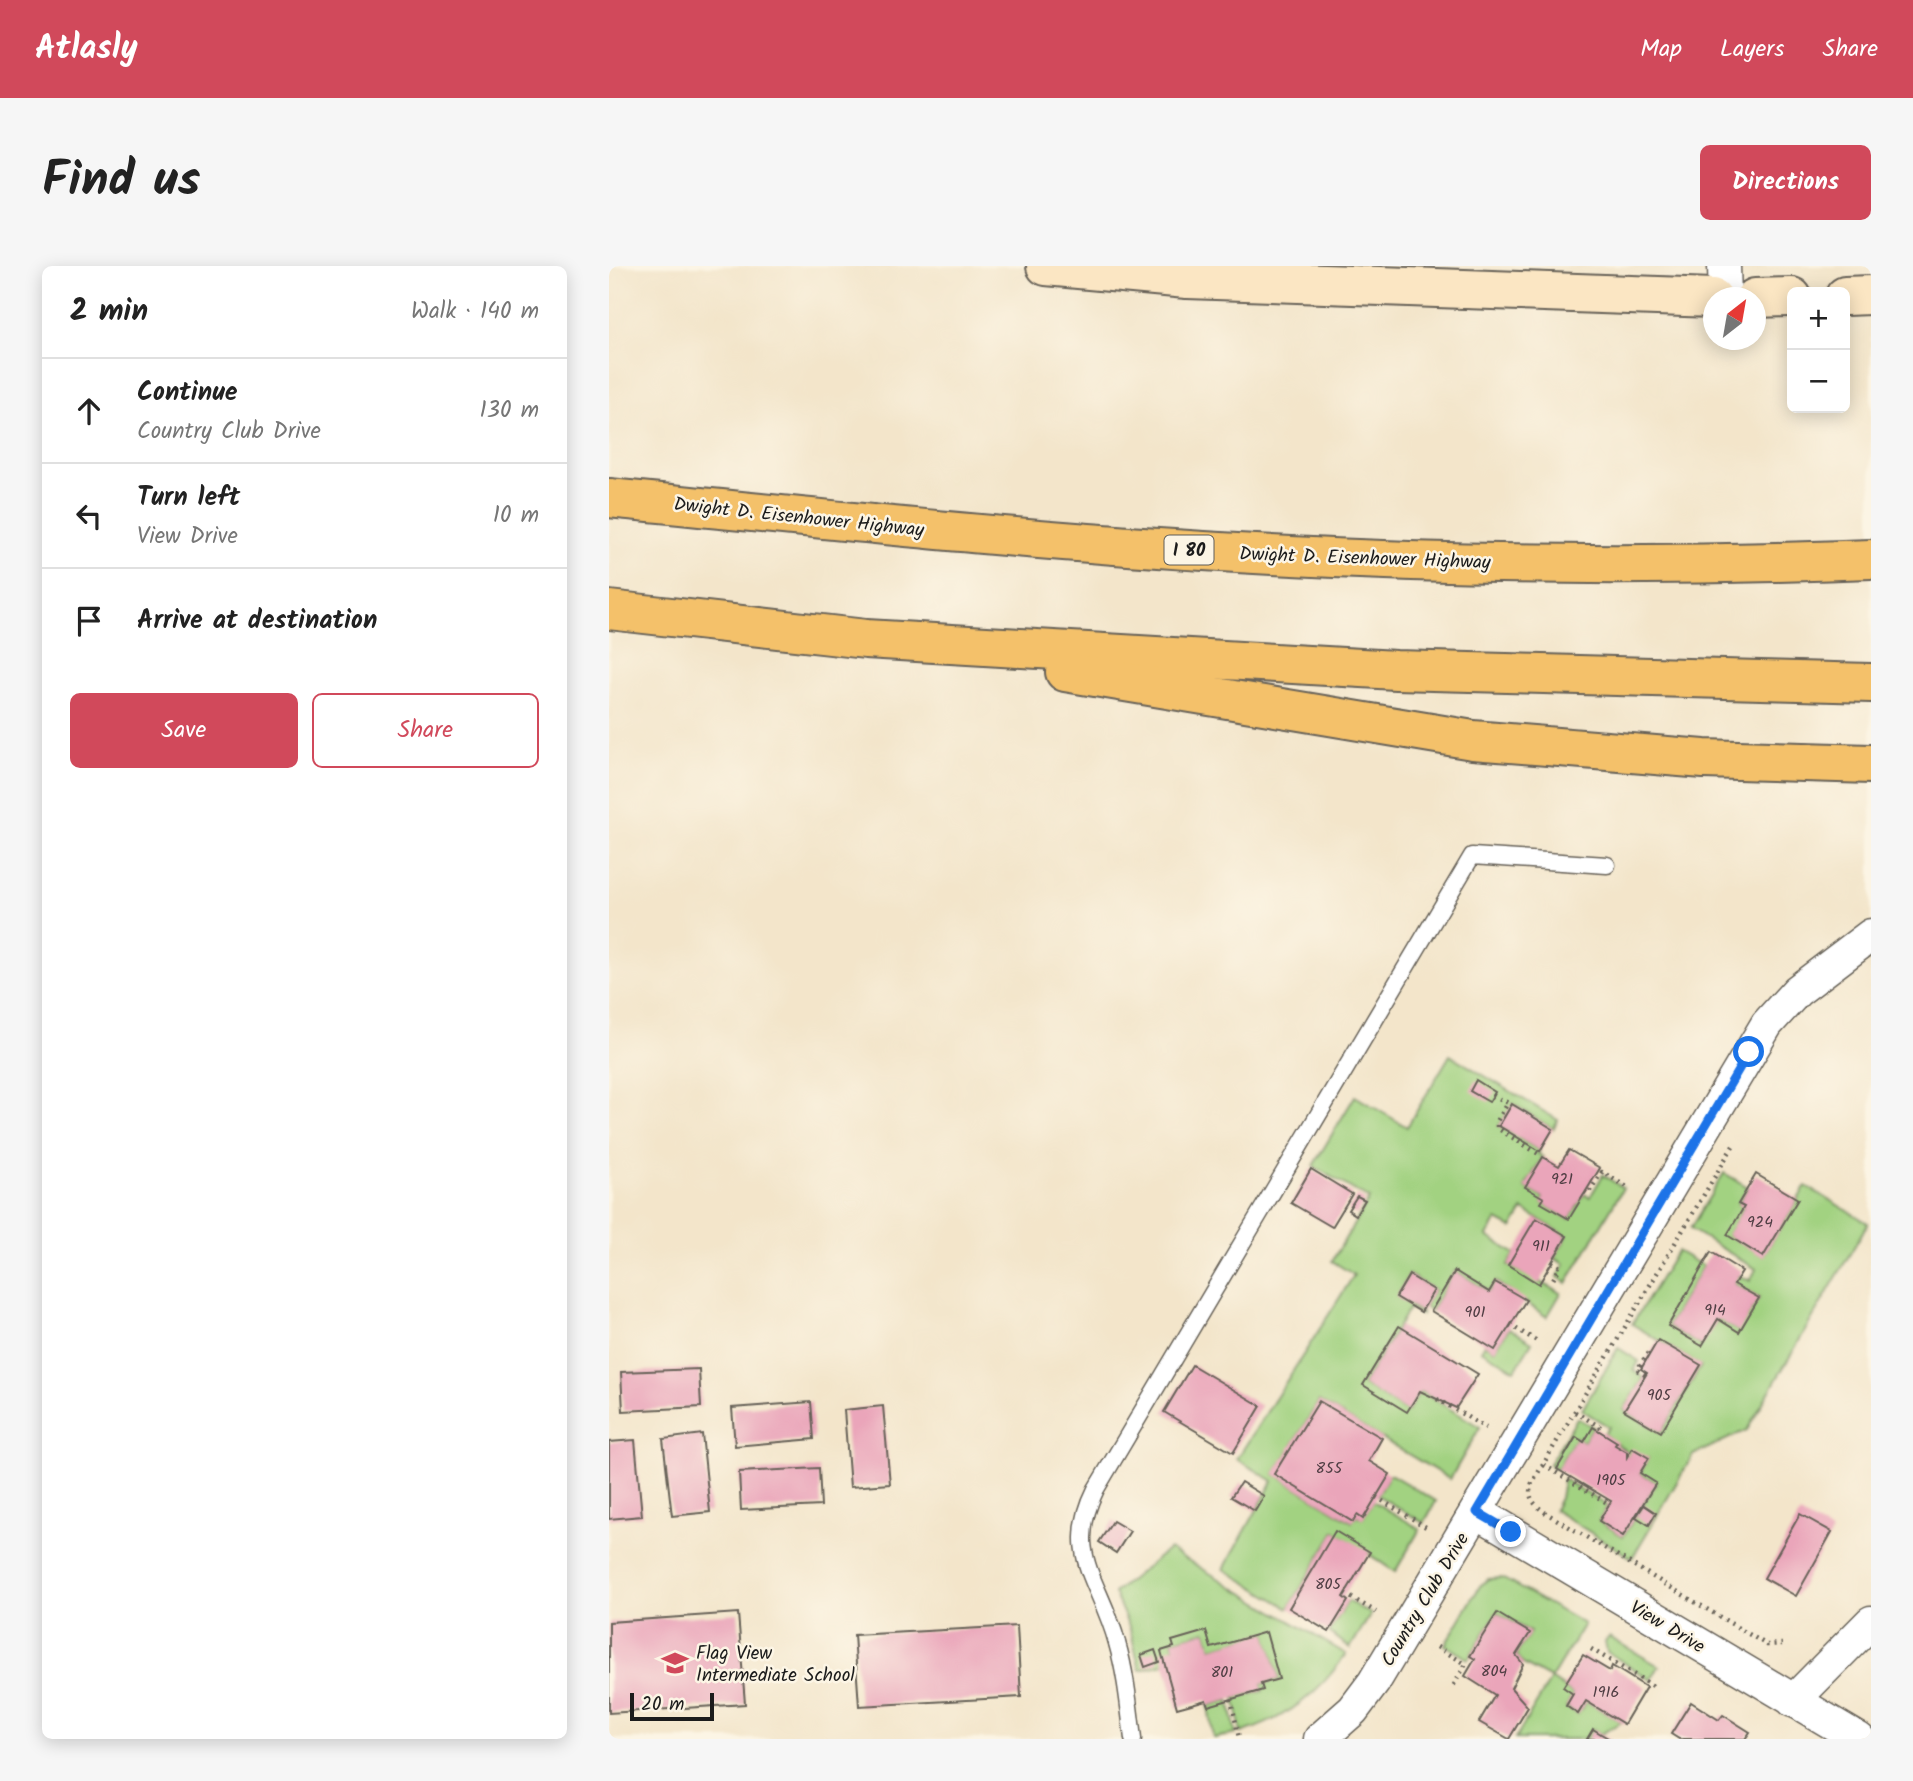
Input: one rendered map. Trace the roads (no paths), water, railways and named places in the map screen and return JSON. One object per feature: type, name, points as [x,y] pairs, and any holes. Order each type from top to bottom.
[{"type":"highway","name":"Dwight D. Eisenhower Highway","points":[[609,498],[1203,551],[1403,561],[1771,563],[1871,559]]},
{"type":"highway","points":[[1771,563],[1871,552]]},
{"type":"highway","points":[[609,610],[866,639],[1473,740],[1703,759],[1871,764]]},
{"type":"highway","points":[[866,639],[1396,670],[1871,683]]},
{"type":"street","points":[[1046,266],[1188,279],[1703,298]]},
{"type":"street","points":[[1724,266],[1725,287]]},
{"type":"street","points":[[1850,296],[1871,295]]},
{"type":"street","points":[[1766,298],[1787,297]]},
{"type":"street","name":"Country Club Drive","points":[[1319,1739],[1353,1710],[1374,1682],[1767,1024],[1789,998],[1871,935]]},
{"type":"street","name":"View Drive","points":[[1477,1512],[1859,1739]]},
{"type":"street","points":[[1793,1701],[1871,1622]]},
{"type":"lane","points":[[1133,1739],[1118,1646],[1082,1550],[1084,1521],[1097,1489],[1472,856],[1607,865]]},
{"type":"place","name":"Flag View Intermediate School","points":[[675,1663]]}]
